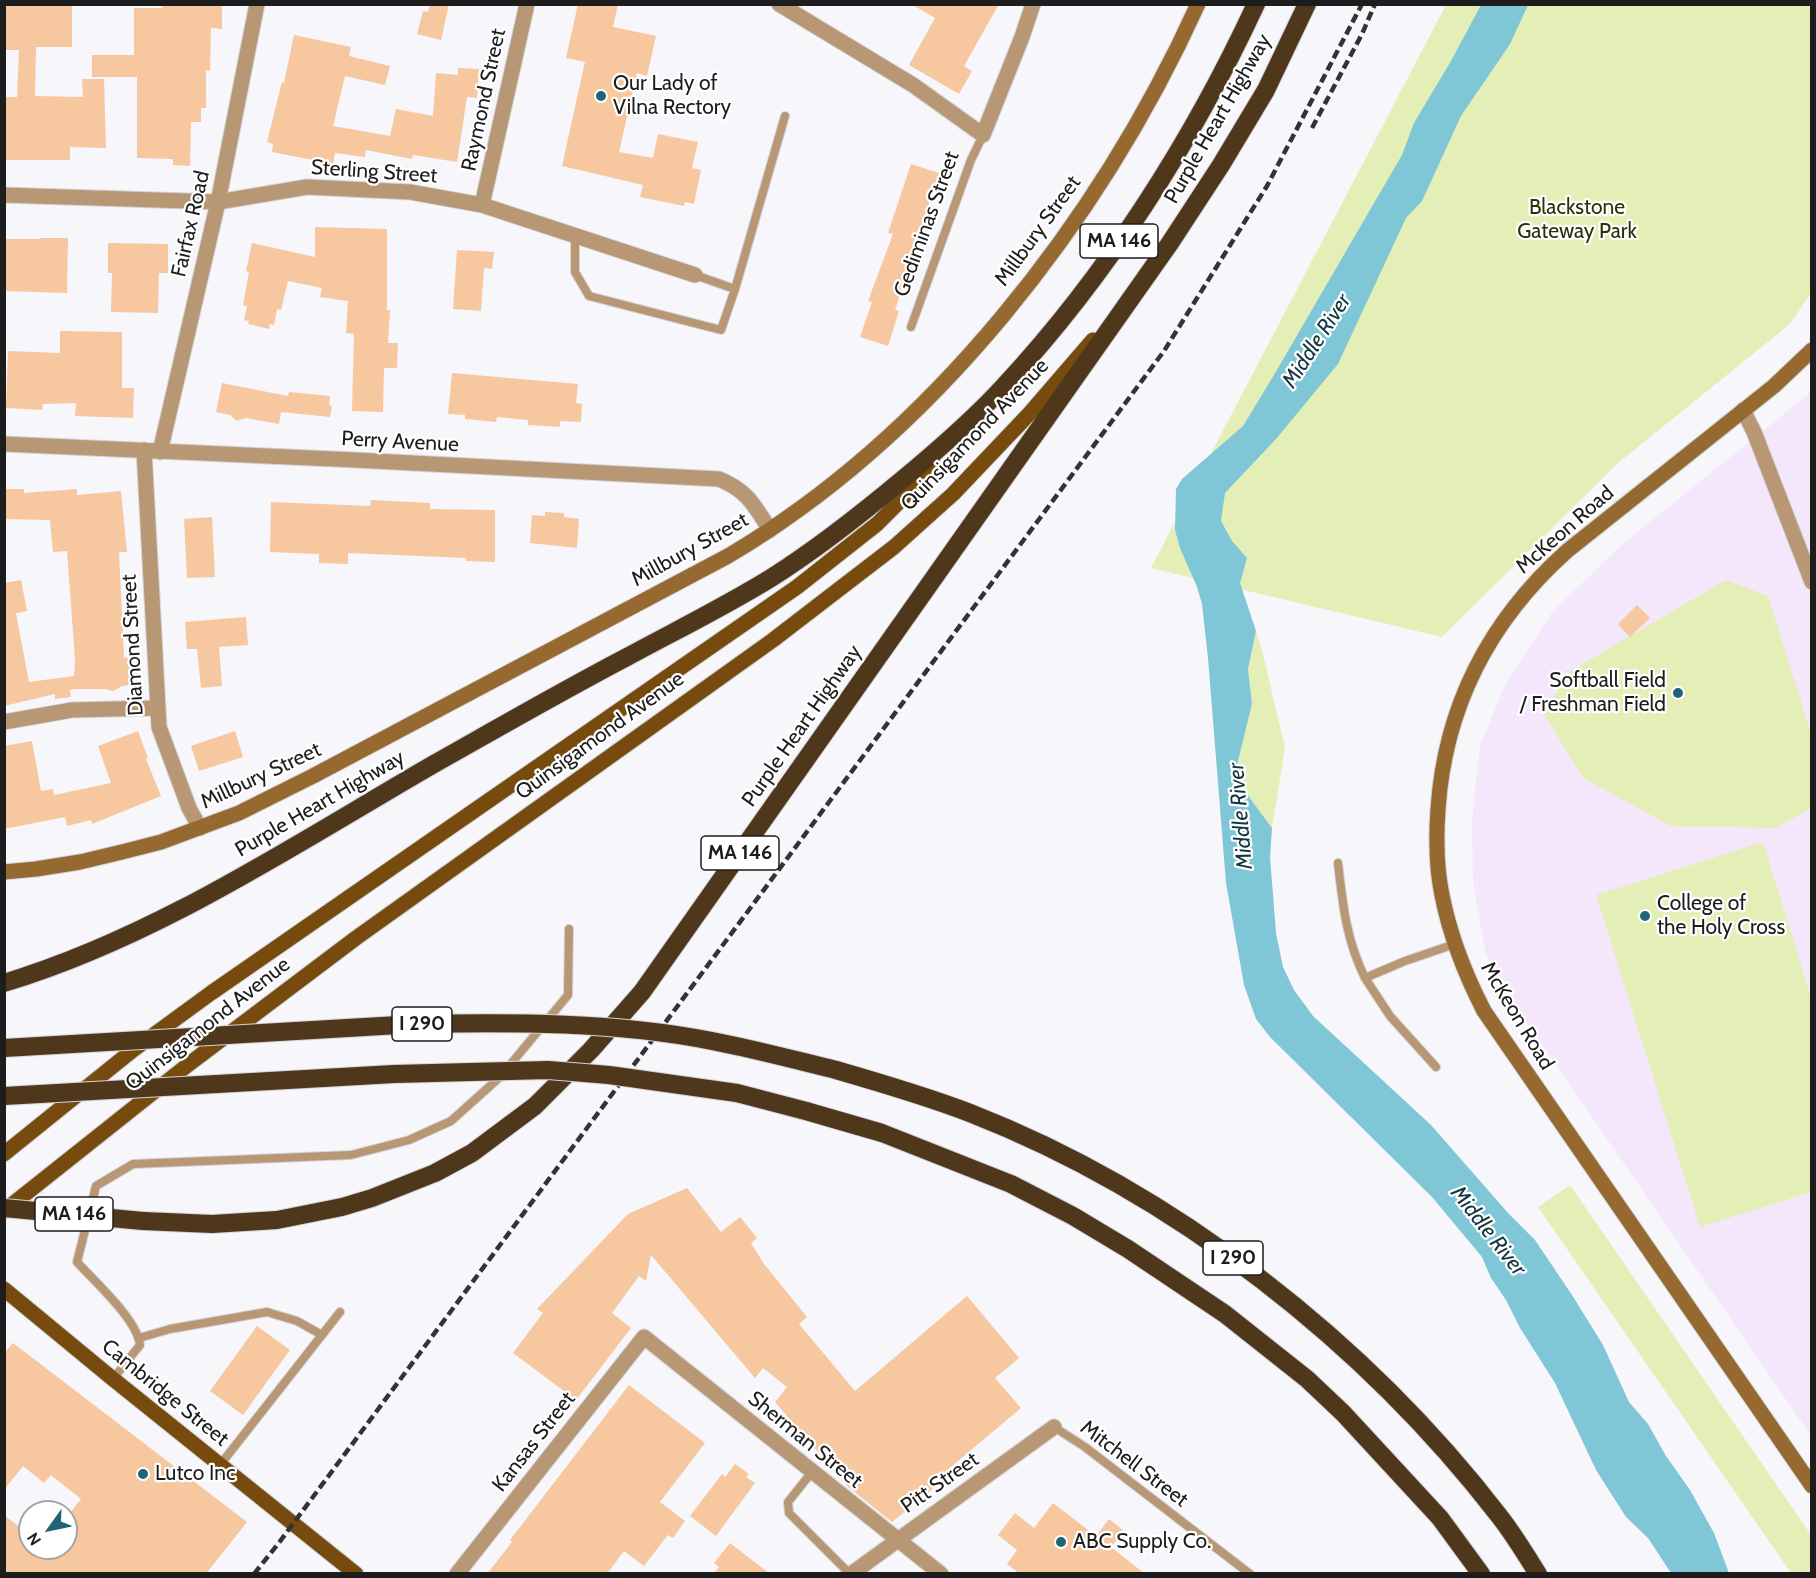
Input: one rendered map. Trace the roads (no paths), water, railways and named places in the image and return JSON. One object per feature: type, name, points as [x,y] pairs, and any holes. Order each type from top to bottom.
[{"type":"highway","name":"Purple Heart Highway","points":[[11,981],[96,949],[213,892],[567,689],[732,602],[815,548],[875,503],[941,448],[1005,386],[1059,323],[1158,184],[1200,112],[1256,4]]},
{"type":"highway","name":"Purple Heart Highway","points":[[4,1210],[212,1224],[277,1220],[372,1198],[444,1168],[472,1153],[535,1106],[591,1050],[642,992],[1170,243],[1266,90],[1307,4]]},
{"type":"highway","name":"I 290","points":[[4,1048],[416,1024],[525,1023],[647,1031],[710,1040],[836,1070],[918,1095],[970,1113],[1024,1137],[1125,1190],[1232,1258],[1286,1299],[1332,1338],[1424,1427],[1501,1518],[1538,1574]]},
{"type":"highway","name":"I 290","points":[[4,1096],[394,1074],[548,1070],[609,1075],[738,1093],[882,1133],[1011,1184],[1073,1215],[1225,1314],[1307,1379],[1343,1413],[1440,1518],[1481,1574]]},
{"type":"main road","name":"Millbury Street","points":[[4,872],[80,862],[161,842],[239,813],[689,576],[771,530],[811,501],[895,431],[936,392],[1037,271],[1103,177],[1158,83],[1198,4]]},
{"type":"main road","name":"Quinsigamond Avenue","points":[[4,1210],[180,1071],[356,938],[773,640],[894,547],[953,494],[1030,413],[1119,310],[1170,243]]},
{"type":"main road","name":"McKeon Road","points":[[1812,350],[1774,386],[1551,565],[1508,615],[1474,669],[1450,732],[1438,800],[1437,848],[1442,895],[1455,944],[1472,988],[1498,1033],[1812,1486]]},
{"type":"main road","name":"Quinsigamond Avenue","points":[[4,1154],[133,1050],[211,993],[798,587],[877,524],[908,493],[941,448]]},
{"type":"main road","name":"Cambridge Street","points":[[4,1289],[356,1574]]},
{"type":"street","name":"Fairfax Road","points":[[152,451],[218,202],[257,4]]},
{"type":"street","name":"Raymond Street","points":[[482,205],[527,4]]},
{"type":"street","name":"Gediminas Street","points":[[779,4],[914,85],[983,135],[1033,4]]},
{"type":"street","name":"Sterling Street","points":[[4,195],[218,202],[307,187],[410,192],[482,205],[694,275]]},
{"type":"street","points":[[1743,410],[1754,432],[1812,582]]},
{"type":"street","name":"Perry Avenue","points":[[4,444],[719,479],[736,486],[750,499],[771,530]]},
{"type":"street","name":"Diamond Street","points":[[152,451],[159,727],[189,808],[200,828]]},
{"type":"street","points":[[4,722],[72,710],[157,708]]},
{"type":"street","name":"Sherman Street","points":[[644,1337],[941,1574]]},
{"type":"street","name":"Kansas Street","points":[[457,1574],[644,1337]]},
{"type":"street","name":"Pitt Street","points":[[850,1574],[1054,1427]]},
{"type":"lane","points":[[575,235],[575,272],[589,296],[721,330],[785,116]]},
{"type":"lane","name":"Gediminas Street","points":[[911,327],[971,160],[983,135]]},
{"type":"lane","points":[[694,275],[735,289]]},
{"type":"lane","points":[[1338,863],[1344,916],[1353,954],[1389,1016],[1436,1067]]},
{"type":"lane","points":[[113,1379],[140,1345],[130,1321],[77,1263],[96,1186],[133,1164],[351,1155],[409,1140],[451,1121],[500,1077],[568,995],[569,929]]},
{"type":"lane","points":[[1365,978],[1455,944]]},
{"type":"lane","points":[[139,1338],[180,1327],[267,1312],[297,1321],[322,1335]]},
{"type":"lane","points":[[220,1465],[340,1312]]},
{"type":"lane","name":"Mitchell Street","points":[[1054,1427],[1085,1447],[1250,1574]]},
{"type":"lane","points":[[812,1472],[788,1502],[789,1513],[850,1574]]},
{"type":"water","name":"Middle River","points":[[1481,5],[1528,5],[1510,44],[1461,116],[1422,201],[1406,218],[1338,364],[1276,439],[1225,493],[1221,521],[1232,541],[1247,558],[1240,583],[1256,631],[1248,669],[1252,704],[1237,765],[1244,790],[1272,828],[1270,857],[1276,933],[1283,967],[1294,990],[1313,1016],[1431,1125],[1508,1213],[1535,1240],[1603,1345],[1629,1402],[1648,1424],[1666,1456],[1690,1490],[1714,1533],[1729,1573],[1671,1573],[1648,1538],[1626,1517],[1596,1470],[1555,1383],[1491,1278],[1482,1257],[1432,1197],[1270,1037],[1256,1019],[1244,985],[1226,883],[1202,604],[1175,530],[1176,489],[1182,479],[1243,426],[1402,155],[1414,123]]},
{"type":"railway","points":[[254,1574],[1164,351],[1267,186],[1362,4]]},
{"type":"railway","points":[[1312,128],[1362,34],[1375,4]]},
{"type":"place","name":"Our Lady of Vilna Rectory","points":[[601,96]]},
{"type":"place","name":"Softball Field / Freshman Field","points":[[1678,693]]},
{"type":"place","name":"College of the Holy Cross","points":[[1645,916]]},
{"type":"place","name":"Lutco Inc","points":[[143,1474]]},
{"type":"place","name":"ABC Supply Co.","points":[[1061,1542]]},
{"type":"park label","name":"Blackstone Gateway Park","points":[[1577,220]]}]
